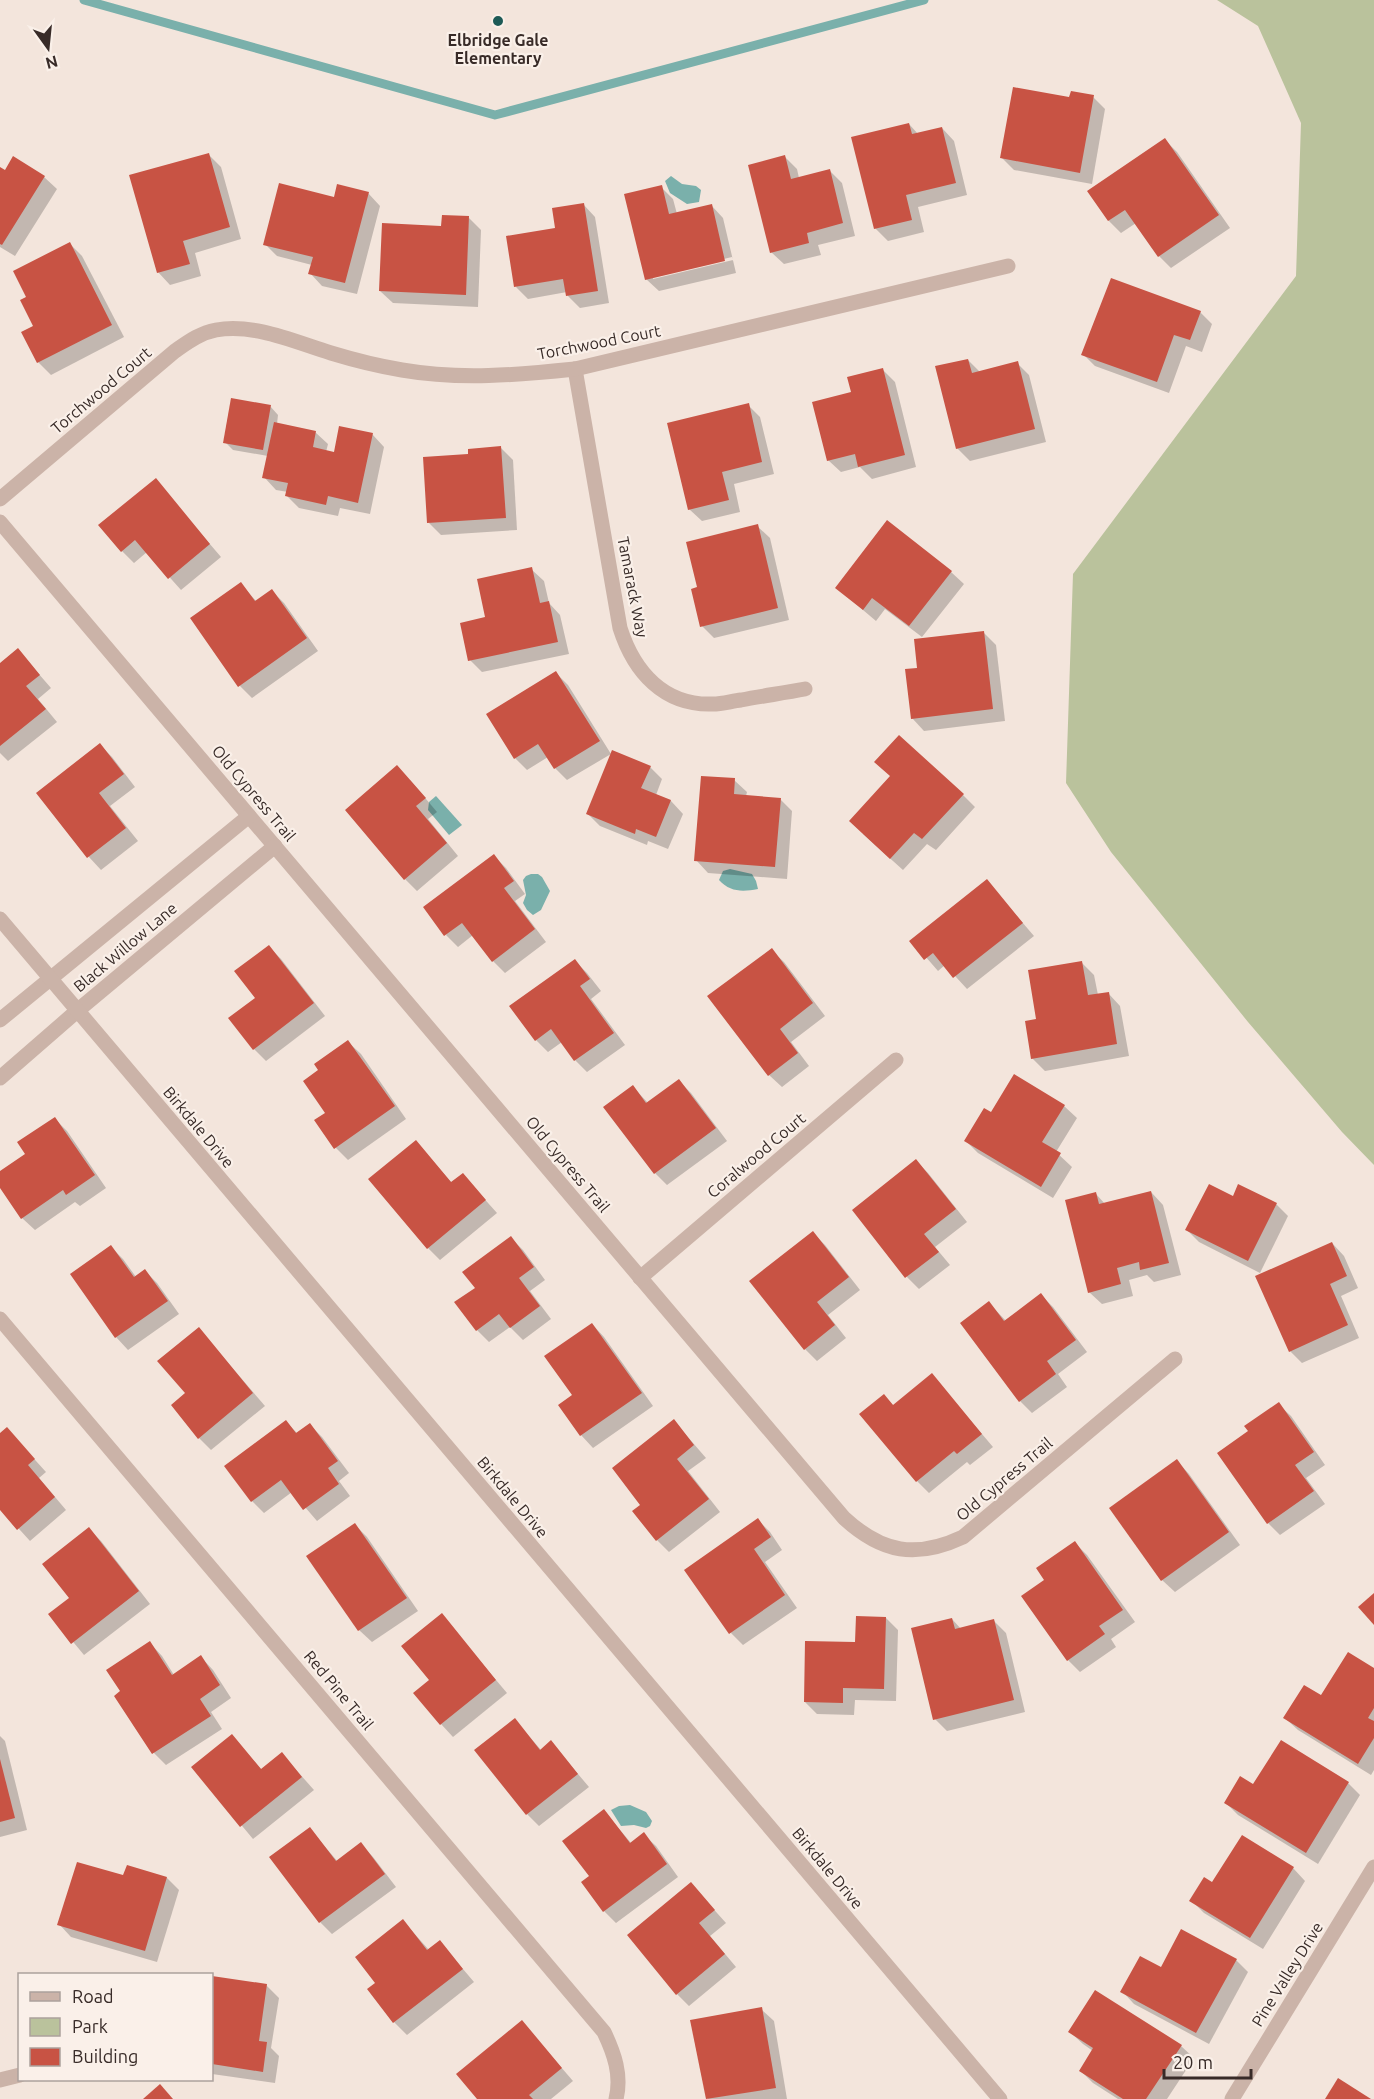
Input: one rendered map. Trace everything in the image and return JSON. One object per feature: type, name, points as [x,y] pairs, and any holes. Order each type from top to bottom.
[{"type":"street","name":"Torchwood Court","points":[[0,499],[175,351],[194,338],[214,330],[258,331],[338,355],[403,370],[469,376],[513,376],[575,369],[1008,266]]},
{"type":"street","name":"Tamarack Way","points":[[575,369],[620,628],[627,649],[638,668],[653,684],[671,695],[692,702],[714,705],[805,689]]},
{"type":"street","name":"Old Cypress Trail","points":[[0,522],[844,1518],[860,1533],[879,1544],[900,1550],[922,1550],[943,1546],[963,1537],[1175,1359]]},
{"type":"street","name":"Black Willow Lane","points":[[0,1020],[249,816]]},
{"type":"street","name":"Black Willow Lane","points":[[0,1078],[275,846]]},
{"type":"street","name":"Birkdale Drive","points":[[0,919],[1000,2099]]},
{"type":"street","name":"Coralwood Court","points":[[640,1278],[896,1060]]},
{"type":"street","name":"Red Pine Trail","points":[[0,1319],[604,2032],[613,2052],[618,2073],[616,2099]]},
{"type":"street","name":"Pine Valley Drive","points":[[1232,2099],[1372,1873]]},
{"type":"street","points":[[0,2080],[18,2076]]},
{"type":"green space","points":[[1217,0],[1374,0],[1374,1165],[1342,1132],[1248,1022],[1111,852],[1066,783],[1073,574],[1296,276],[1301,123],[1258,26]]},
{"type":"water","points":[[671,176],[682,184],[696,186],[701,190],[699,202],[687,204],[670,193],[665,181]]},
{"type":"water","points":[[436,796],[462,825],[449,835],[428,810],[429,802]]},
{"type":"water","points":[[730,869],[752,874],[758,889],[747,891],[727,887],[719,880],[723,871]]},
{"type":"water","points":[[531,874],[538,874],[542,877],[550,891],[541,910],[533,915],[523,903],[526,895],[523,880]]},
{"type":"water","points":[[630,1805],[646,1812],[652,1821],[650,1826],[646,1828],[634,1825],[621,1826],[611,1810],[619,1806]]},
{"type":"building","points":[[1013,87],[1069,97],[1071,91],[1094,95],[1080,173],[1000,158]]},
{"type":"building","points":[[909,123],[912,134],[942,127],[956,183],[906,195],[912,220],[874,229],[851,137]]},
{"type":"building","points":[[1165,138],[1219,215],[1158,257],[1125,210],[1108,221],[1087,191]]},
{"type":"building","points":[[209,153],[230,227],[183,241],[190,264],[157,273],[129,175]]},
{"type":"building","points":[[785,155],[791,179],[830,169],[843,223],[807,233],[809,243],[770,253],[748,165]]},
{"type":"building","points":[[13,156],[45,176],[2,245],[0,244],[0,167],[5,170]]},
{"type":"building","points":[[279,183],[334,197],[337,184],[369,192],[345,283],[308,274],[313,257],[263,245]]},
{"type":"building","points":[[662,185],[669,214],[712,204],[725,261],[645,280],[624,194]]},
{"type":"building","points":[[584,203],[598,291],[566,296],[563,279],[514,287],[506,236],[555,228],[552,208]]},
{"type":"building","points":[[442,215],[469,216],[466,295],[379,291],[382,223],[441,226]]},
{"type":"building","points":[[70,242],[112,325],[37,363],[21,332],[33,326],[20,300],[26,297],[13,271]]},
{"type":"building","points":[[1111,278],[1201,311],[1190,340],[1174,335],[1157,382],[1081,355]]},
{"type":"building","points":[[968,359],[972,373],[1018,361],[1035,429],[956,449],[935,366]]},
{"type":"building","points":[[883,368],[905,455],[858,467],[855,454],[827,461],[812,402],[851,392],[847,377]]},
{"type":"building","points":[[231,398],[271,405],[263,450],[223,443]]},
{"type":"building","points":[[749,403],[762,462],[722,472],[729,500],[688,510],[667,423]]},
{"type":"building","points":[[274,422],[316,431],[313,447],[334,452],[339,426],[373,433],[358,503],[328,496],[326,505],[285,496],[288,483],[262,478]]},
{"type":"building","points":[[501,446],[506,518],[427,523],[423,457],[468,454],[468,449]]},
{"type":"building","points":[[156,478],[210,544],[168,579],[135,540],[121,552],[98,525]]},
{"type":"building","points":[[887,520],[952,571],[909,626],[872,598],[863,610],[835,588]]},
{"type":"building","points":[[758,524],[778,608],[700,627],[691,589],[697,587],[686,542]]},
{"type":"building","points":[[532,567],[540,603],[549,601],[558,642],[468,661],[460,623],[485,617],[477,579]]},
{"type":"building","points":[[241,582],[255,601],[272,589],[307,638],[238,687],[190,618]]},
{"type":"building","points":[[984,631],[993,709],[911,719],[905,669],[917,668],[914,639]]},
{"type":"building","points":[[18,648],[40,675],[26,686],[46,709],[0,746],[0,663]]},
{"type":"building","points":[[556,671],[600,741],[554,769],[538,744],[514,759],[486,714]]},
{"type":"building","points":[[899,735],[964,794],[922,839],[914,833],[890,859],[849,821],[890,776],[874,762]]},
{"type":"building","points":[[100,743],[124,774],[99,793],[126,828],[87,858],[36,793]]},
{"type":"building","points":[[612,750],[651,766],[641,788],[671,800],[656,837],[636,829],[635,834],[586,814]]},
{"type":"building","points":[[397,765],[426,798],[416,806],[447,843],[404,880],[345,810]]},
{"type":"building","points":[[701,776],[735,778],[734,794],[781,798],[775,867],[694,861]]},
{"type":"building","points":[[494,854],[514,881],[504,888],[535,929],[492,962],[462,923],[444,936],[423,907]]},
{"type":"building","points":[[987,879],[1023,923],[953,978],[933,953],[924,960],[909,941]]},
{"type":"building","points":[[269,945],[314,1003],[253,1050],[228,1018],[255,998],[234,971]]},
{"type":"building","points":[[772,948],[813,1003],[780,1029],[798,1053],[768,1076],[707,996]]},
{"type":"building","points":[[575,959],[590,979],[580,986],[614,1033],[574,1061],[551,1029],[535,1041],[509,1006]]},
{"type":"building","points":[[1082,961],[1088,995],[1109,992],[1117,1044],[1031,1059],[1025,1021],[1036,1019],[1028,970]]},
{"type":"building","points":[[348,1040],[395,1106],[334,1149],[314,1120],[325,1113],[303,1081],[318,1070],[314,1064]]},
{"type":"building","points":[[1014,1074],[1065,1105],[1042,1142],[1061,1153],[1041,1187],[964,1141],[984,1108],[991,1112]]},
{"type":"building","points":[[679,1079],[716,1128],[654,1174],[603,1107],[633,1085],[646,1103]]},
{"type":"building","points":[[55,1117],[95,1175],[66,1195],[63,1190],[21,1219],[0,1188],[0,1171],[25,1154],[17,1142]]},
{"type":"building","points":[[416,1140],[451,1182],[463,1173],[486,1200],[427,1249],[368,1179]]},
{"type":"building","points":[[916,1159],[956,1209],[924,1234],[939,1252],[905,1278],[852,1210]]},
{"type":"building","points":[[1209,1184],[1233,1196],[1238,1184],[1277,1203],[1248,1261],[1185,1230]]},
{"type":"building","points":[[1151,1191],[1169,1263],[1140,1270],[1139,1262],[1117,1268],[1121,1284],[1088,1293],[1065,1200],[1096,1192],[1099,1204]]},
{"type":"building","points":[[813,1231],[849,1277],[817,1302],[835,1325],[804,1350],[749,1281]]},
{"type":"building","points":[[511,1236],[534,1267],[519,1278],[540,1306],[510,1328],[499,1314],[476,1331],[454,1302],[475,1288],[462,1272]]},
{"type":"building","points":[[1332,1242],[1347,1276],[1330,1284],[1348,1325],[1289,1352],[1255,1276]]},
{"type":"building","points":[[111,1245],[134,1277],[145,1269],[168,1301],[115,1338],[70,1274]]},
{"type":"building","points":[[1041,1293],[1076,1340],[1047,1361],[1056,1374],[1019,1402],[960,1323],[989,1301],[1004,1321]]},
{"type":"building","points":[[592,1323],[642,1393],[580,1436],[558,1405],[572,1395],[544,1356]]},
{"type":"building","points":[[199,1327],[253,1393],[198,1439],[171,1405],[185,1393],[157,1361]]},
{"type":"building","points":[[932,1373],[982,1434],[957,1454],[954,1451],[916,1482],[859,1414],[884,1394],[893,1405]]},
{"type":"building","points":[[1279,1402],[1314,1452],[1295,1465],[1314,1491],[1267,1524],[1217,1453],[1248,1431],[1244,1426]]},
{"type":"building","points":[[674,1419],[694,1445],[677,1459],[709,1499],[656,1541],[632,1511],[640,1505],[612,1468]]},
{"type":"building","points":[[286,1420],[296,1433],[310,1423],[338,1461],[328,1468],[339,1484],[303,1510],[281,1480],[251,1502],[224,1466]]},
{"type":"building","points":[[7,1427],[35,1459],[28,1465],[55,1497],[17,1530],[0,1510],[0,1433]]},
{"type":"building","points":[[1177,1459],[1229,1532],[1161,1581],[1109,1508]]},
{"type":"building","points":[[758,1518],[771,1537],[754,1549],[785,1595],[729,1634],[684,1570]]},
{"type":"building","points":[[355,1523],[407,1598],[358,1631],[306,1556]]},
{"type":"building","points":[[89,1527],[139,1591],[71,1644],[48,1614],[69,1598],[42,1564]]},
{"type":"building","points":[[1075,1541],[1123,1610],[1099,1626],[1105,1634],[1067,1661],[1021,1596],[1044,1580],[1036,1568]]},
{"type":"building","points":[[1374,1593],[1374,1625],[1358,1607]]},
{"type":"building","points":[[442,1613],[496,1680],[440,1725],[413,1693],[429,1680],[401,1646]]},
{"type":"building","points":[[856,1616],[886,1617],[884,1689],[843,1688],[843,1703],[804,1702],[805,1641],[855,1642]]},
{"type":"building","points":[[952,1618],[955,1629],[994,1619],[1014,1700],[933,1720],[911,1628]]},
{"type":"building","points":[[150,1641],[172,1675],[201,1655],[220,1685],[200,1699],[211,1716],[152,1754],[114,1696],[120,1691],[106,1670]]},
{"type":"building","points":[[1348,1652],[1374,1668],[1374,1708],[1368,1718],[1374,1721],[1374,1738],[1358,1764],[1283,1718],[1304,1685],[1321,1695]]},
{"type":"building","points":[[515,1718],[540,1750],[551,1740],[578,1774],[526,1815],[474,1750]]},
{"type":"building","points":[[232,1734],[261,1769],[282,1752],[302,1777],[240,1827],[191,1767]]},
{"type":"building","points":[[1281,1740],[1349,1782],[1306,1853],[1224,1803],[1240,1776],[1253,1784]]},
{"type":"building","points":[[0,1759],[15,1818],[0,1822]]},
{"type":"building","points":[[604,1809],[630,1843],[644,1832],[667,1864],[603,1912],[581,1882],[589,1876],[562,1841]]},
{"type":"building","points":[[310,1827],[336,1861],[361,1842],[385,1874],[319,1923],[269,1857]]},
{"type":"building","points":[[1242,1835],[1294,1867],[1250,1938],[1189,1901],[1204,1877],[1212,1882]]},
{"type":"building","points":[[77,1862],[123,1875],[127,1865],[167,1877],[145,1951],[57,1925]]},
{"type":"building","points":[[691,1882],[715,1910],[699,1923],[725,1954],[676,1995],[627,1935]]},
{"type":"building","points":[[403,1919],[427,1950],[440,1940],[463,1969],[393,2023],[367,1989],[375,1983],[355,1957]]},
{"type":"building","points":[[1181,1929],[1237,1959],[1196,2033],[1120,1992],[1140,1956],[1161,1967]]},
{"type":"building","points":[[213,1976],[267,1984],[259,2041],[267,2042],[263,2072],[213,2064]]},
{"type":"building","points":[[1095,1990],[1182,2045],[1146,2099],[1123,2099],[1079,2071],[1093,2048],[1068,2032]]},
{"type":"building","points":[[762,2007],[776,2088],[706,2099],[690,2020]]},
{"type":"building","points":[[522,2020],[562,2068],[529,2095],[533,2099],[477,2099],[456,2074]]},
{"type":"building","points":[[1338,2078],[1371,2099],[1325,2099]]},
{"type":"building","points":[[160,2084],[173,2099],[143,2099]]},
{"type":"waterway","points":[[84,0],[495,115],[924,0]]},
{"type":"place","name":"Elbridge Gale Elementary","points":[[498,21]]}]
